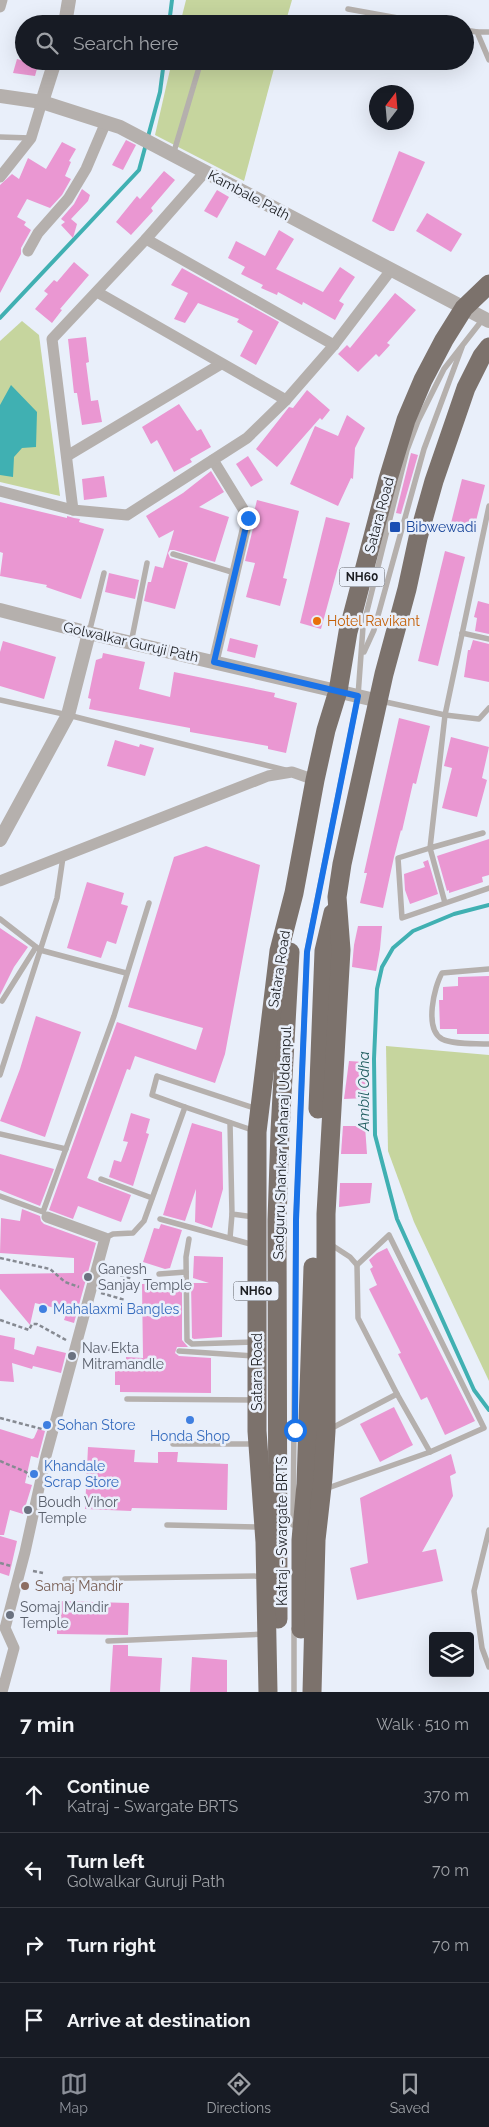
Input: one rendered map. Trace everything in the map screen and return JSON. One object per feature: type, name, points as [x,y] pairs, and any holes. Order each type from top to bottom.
[{"type":"highway","name":"Satara Road","points":[[268,1692],[264,1527],[257,1400],[257,1132],[279,951],[294,893],[326,730],[338,691],[348,632],[388,479],[406,420],[423,380],[444,340],[464,308],[489,284]]},
{"type":"highway","points":[[302,1692],[301,1540],[308,1440],[324,950],[379,701],[418,538],[434,481],[466,388],[482,356],[489,347]]},
{"type":"highway","name":"Sadguru Shankar Maharaj Uddanpul","points":[[279,1692],[277,1220],[280,1131],[294,893]]},
{"type":"highway","points":[[312,1692],[316,1540],[326,1431],[326,1241],[329,1131],[341,950],[337,897]]},
{"type":"street","points":[[0,7],[2,0]]},
{"type":"street","points":[[66,15],[69,0]]},
{"type":"street","points":[[0,177],[31,138],[52,70]]},
{"type":"street","name":"Kambale Path","points":[[0,96],[42,102],[106,122],[136,135],[390,270],[487,318]]},
{"type":"street","points":[[28,252],[38,233],[68,199],[86,169],[106,122]]},
{"type":"street","points":[[73,510],[52,339],[146,239],[205,172]]},
{"type":"street","points":[[146,239],[334,345]]},
{"type":"street","points":[[0,492],[73,510],[127,515],[247,438],[286,400],[334,345],[390,270]]},
{"type":"street","points":[[97,292],[286,400]]},
{"type":"street","points":[[67,456],[221,364]]},
{"type":"street","points":[[213,460],[248,518],[214,662]]},
{"type":"street","name":"Golwalkar Guruji Path","points":[[0,610],[89,633],[379,701]]},
{"type":"street","points":[[0,840],[68,715],[89,633]]},
{"type":"street","points":[[0,881],[268,776],[292,772],[315,780]]},
{"type":"street","points":[[2,1692],[14,1648],[5,1628],[25,1552],[52,1433],[105,1238],[47,1217]]},
{"type":"street","points":[[0,1643],[14,1648]]},
{"type":"lane","points":[[348,9],[381,15]]},
{"type":"lane","points":[[474,32],[489,32]]},
{"type":"lane","points":[[477,32],[489,60]]},
{"type":"lane","points":[[173,155],[198,70]]},
{"type":"lane","points":[[0,137],[31,138]]},
{"type":"lane","name":"Katraj - Swargate BRTS","points":[[293,1531],[296,1220],[307,952],[358,696],[363,627],[407,450],[418,421],[444,369],[487,318]]},
{"type":"lane","name":"Katraj - Swargate BRTS","points":[[362,656],[374,630],[424,449],[464,343]]},
{"type":"lane","points":[[445,903],[430,848],[445,715],[489,506]]},
{"type":"lane","points":[[173,554],[235,572]]},
{"type":"lane","points":[[131,643],[147,563]]},
{"type":"lane","points":[[89,633],[104,573]]},
{"type":"lane","points":[[462,633],[489,639]]},
{"type":"lane","points":[[0,700],[68,715],[292,772]]},
{"type":"lane","points":[[379,701],[445,715],[479,719],[489,708]]},
{"type":"lane","points":[[483,833],[398,858],[402,918],[489,888]]},
{"type":"lane","points":[[0,1075],[38,948],[57,898],[63,856]]},
{"type":"lane","points":[[0,1196],[43,1212],[114,1016],[149,904]]},
{"type":"lane","points":[[0,919],[38,948],[126,973]]},
{"type":"lane","points":[[1,1002],[38,948]]},
{"type":"lane","points":[[489,969],[442,973],[435,985],[432,1007],[434,1032],[440,1038],[448,1041],[489,1044]]},
{"type":"lane","points":[[257,1132],[152,1095],[157,1076],[260,1109]]},
{"type":"lane","points":[[105,1238],[113,1234],[133,1233],[144,1221],[185,1107]]},
{"type":"lane","points":[[230,1123],[232,1214],[230,1238]]},
{"type":"lane","points":[[0,1134],[66,1149]]},
{"type":"lane","points":[[101,1179],[152,1198]]},
{"type":"lane","points":[[232,1214],[256,1217]]},
{"type":"lane","points":[[160,1219],[256,1245]]},
{"type":"lane","points":[[322,1491],[430,1452],[484,1428],[389,1234],[357,1265]]},
{"type":"lane","points":[[189,1239],[186,1258],[187,1340],[192,1344],[256,1349]]},
{"type":"lane","points":[[326,1241],[350,1257],[357,1265],[358,1318],[397,1394],[430,1452]]},
{"type":"lane","points":[[159,1274],[186,1272]]},
{"type":"lane","points":[[179,1351],[256,1349]]},
{"type":"lane","points":[[326,1431],[397,1394]]},
{"type":"lane","points":[[127,1398],[257,1400]]},
{"type":"lane","points":[[173,1444],[258,1444]]},
{"type":"lane","points":[[167,1525],[264,1527]]},
{"type":"lane","points":[[489,1530],[474,1591],[482,1648],[489,1667]]},
{"type":"lane","points":[[65,1580],[265,1576]]},
{"type":"lane","name":"Katraj - Swargate BRTS","points":[[294,1626],[294,1692]]},
{"type":"lane","points":[[108,1641],[267,1634]]},
{"type":"path","points":[[0,1258],[50,1270],[64,1279],[65,1282],[125,1300]]},
{"type":"path","points":[[96,1268],[132,1279]]},
{"type":"path","points":[[0,1320],[30,1330],[32,1324],[36,1324],[66,1340],[78,1341],[110,1350]]},
{"type":"path","points":[[0,1418],[52,1433]]},
{"type":"path","points":[[0,1462],[26,1472],[27,1476],[40,1483]]},
{"type":"green space","points":[[186,0],[292,0],[288,15],[182,15]]},
{"type":"green space","points":[[170,70],[274,70],[244,181],[155,135]]},
{"type":"green space","points":[[22,321],[39,335],[60,496],[0,482],[0,341]]},
{"type":"green space","points":[[386,1046],[489,1055],[489,1381],[414,1222],[388,1151]]},
{"type":"water","points":[[11,385],[37,412],[36,447],[22,448],[14,457],[13,477],[0,475],[0,405]]},
{"type":"building","points":[[15,66],[15,70],[37,70],[35,76],[13,73]]},
{"type":"building","points":[[126,140],[136,145],[123,170],[112,165]]},
{"type":"building","points":[[62,142],[76,149],[69,161],[71,162],[65,176],[71,179],[62,195],[50,208],[27,199],[17,217],[26,222],[24,225],[31,230],[21,248],[21,254],[0,293],[0,185],[12,174],[19,179],[28,158],[46,169]]},
{"type":"building","points":[[399,151],[425,162],[394,231],[390,231],[372,221]]},
{"type":"building","points":[[164,171],[175,180],[151,208],[153,211],[131,235],[116,222],[137,196],[140,199]]},
{"type":"building","points":[[82,189],[90,195],[88,201],[71,219],[77,224],[73,238],[61,225],[65,222],[61,219],[74,204]]},
{"type":"building","points":[[217,190],[229,197],[217,218],[204,211]]},
{"type":"building","points":[[427,213],[462,234],[451,252],[416,231]]},
{"type":"building","points":[[279,230],[294,239],[276,269],[323,292],[340,267],[355,277],[339,301],[344,304],[335,320],[303,302],[302,305],[278,292],[277,295],[261,288],[263,285],[241,274],[245,267],[228,258],[236,241],[265,256]]},
{"type":"building","points":[[74,262],[89,275],[60,309],[62,310],[52,323],[35,309],[48,294],[44,291],[54,280],[57,282]]},
{"type":"building","points":[[182,268],[279,322],[256,365],[240,356],[253,331],[237,322],[239,319],[198,303],[185,323],[174,319],[188,293],[171,285]]},
{"type":"building","points":[[395,293],[416,310],[387,343],[390,345],[379,357],[376,354],[358,372],[338,354],[347,345],[350,348]]},
{"type":"building","points":[[86,337],[89,362],[86,363],[91,401],[98,400],[102,422],[82,425],[77,393],[74,393],[68,339]]},
{"type":"building","points":[[307,390],[330,410],[322,420],[320,418],[277,467],[256,449],[289,407],[293,408]]},
{"type":"building","points":[[179,404],[197,431],[201,429],[211,447],[190,459],[192,462],[174,472],[157,440],[151,444],[142,427]]},
{"type":"building","points":[[347,415],[365,428],[355,448],[353,479],[351,478],[338,506],[290,484],[315,426],[338,436]]},
{"type":"building","points":[[411,453],[418,455],[401,514],[396,513]]},
{"type":"building","points":[[248,456],[263,480],[251,487],[236,464]]},
{"type":"building","points":[[211,471],[224,492],[199,507],[229,517],[215,562],[170,550],[168,553],[170,558],[188,563],[175,609],[144,601],[148,582],[151,582],[155,566],[163,568],[174,530],[159,538],[146,516],[183,493]]},
{"type":"building","points":[[104,476],[107,497],[84,500],[82,479]]},
{"type":"building","points":[[462,479],[485,485],[473,533],[450,527]]},
{"type":"building","points":[[257,500],[299,511],[283,578],[287,579],[280,606],[246,597],[255,563],[245,561],[256,516],[254,512]]},
{"type":"building","points":[[0,502],[67,518],[67,516],[80,519],[79,522],[104,529],[81,599],[46,587],[47,585],[0,576],[3,553],[0,552]]},
{"type":"building","points":[[326,517],[350,523],[321,629],[300,623]]},
{"type":"building","points":[[445,551],[465,557],[438,666],[418,661]]},
{"type":"building","points":[[109,573],[139,580],[135,599],[105,592]]},
{"type":"building","points":[[478,601],[489,604],[489,634],[475,631],[477,618],[474,617]]},
{"type":"building","points":[[230,638],[258,645],[255,658],[227,651]]},
{"type":"building","points":[[473,640],[489,644],[489,682],[464,677],[468,650],[470,650]]},
{"type":"building","points":[[3,641],[56,657],[44,699],[0,686],[0,652]]},
{"type":"building","points":[[103,653],[145,662],[139,689],[170,697],[174,672],[275,693],[274,697],[297,703],[286,753],[268,749],[268,746],[190,732],[190,728],[89,709],[91,699],[88,698],[96,660],[102,658]]},
{"type":"building","points":[[399,718],[430,726],[416,784],[413,783],[383,908],[360,903],[367,873],[364,873]]},
{"type":"building","points":[[451,737],[489,747],[482,778],[487,780],[477,817],[442,808],[452,768],[444,766]]},
{"type":"building","points":[[115,740],[139,747],[140,744],[154,748],[145,776],[107,766]]},
{"type":"building","points":[[489,839],[489,875],[482,877],[483,882],[449,893],[437,856]]},
{"type":"building","points":[[206,846],[260,865],[225,1054],[215,1083],[135,1056],[130,1070],[127,1069],[87,1178],[131,1195],[121,1222],[78,1206],[73,1219],[49,1210],[117,1022],[196,1050],[203,1028],[128,1007],[174,857]]},
{"type":"building","points":[[428,860],[438,894],[410,904],[405,890],[404,874],[425,867],[423,862]]},
{"type":"building","points":[[87,882],[124,893],[121,904],[128,906],[116,944],[107,941],[101,958],[67,948]]},
{"type":"building","points":[[358,926],[382,926],[376,971],[352,967]]},
{"type":"building","points":[[0,928],[28,947],[14,967],[0,995]]},
{"type":"building","points":[[489,976],[489,1034],[457,1034],[457,1029],[440,1029],[439,1000],[443,1000],[443,987],[458,986],[458,977]]},
{"type":"building","points":[[36,1016],[81,1032],[45,1137],[0,1121],[20,1069]]},
{"type":"building","points":[[349,1061],[364,1062],[367,1098],[344,1099]]},
{"type":"building","points":[[131,1113],[150,1119],[146,1133],[149,1134],[133,1186],[109,1177],[114,1160],[121,1162],[128,1142],[123,1141]]},
{"type":"building","points":[[192,1123],[222,1132],[223,1189],[212,1228],[195,1222],[196,1189],[185,1221],[163,1215]]},
{"type":"building","points":[[343,1126],[365,1126],[367,1154],[341,1154]]},
{"type":"building","points":[[0,1154],[54,1169],[40,1206],[0,1190]]},
{"type":"building","points":[[340,1183],[372,1183],[370,1203],[339,1207]]},
{"type":"building","points":[[22,1209],[40,1216],[44,1224],[96,1243],[74,1323],[64,1320],[67,1311],[35,1303],[30,1325],[0,1289],[0,1274],[74,1273],[74,1258],[0,1253],[1,1218],[20,1221]]},
{"type":"building","points":[[161,1224],[182,1230],[170,1268],[165,1269],[143,1262],[154,1228],[159,1229]]},
{"type":"building","points":[[387,1248],[475,1421],[445,1435],[427,1397],[421,1400],[398,1354],[401,1353],[369,1289],[377,1285],[370,1269],[373,1267],[369,1260]]},
{"type":"building","points":[[194,1256],[223,1257],[222,1337],[192,1338],[191,1283],[209,1283],[193,1278]]},
{"type":"building","points":[[182,1283],[182,1340],[188,1347],[177,1347],[175,1353],[179,1356],[211,1358],[211,1393],[120,1392],[120,1385],[115,1385],[115,1360],[126,1360],[126,1357],[143,1358],[142,1284]]},
{"type":"building","points":[[0,1335],[15,1338],[14,1349],[34,1355],[37,1346],[66,1353],[61,1373],[33,1366],[32,1369],[12,1363],[14,1382],[0,1381]]},
{"type":"building","points":[[394,1407],[413,1445],[380,1462],[360,1424]]},
{"type":"building","points":[[0,1429],[32,1439],[38,1429],[45,1431],[38,1458],[31,1456],[25,1483],[32,1485],[23,1514],[10,1510],[4,1535],[0,1535]]},
{"type":"building","points":[[88,1447],[135,1450],[134,1462],[158,1463],[158,1452],[178,1452],[177,1462],[228,1464],[227,1510],[132,1508],[131,1511],[85,1509]]},
{"type":"building","points":[[451,1454],[456,1473],[450,1476],[453,1496],[422,1552],[436,1549],[443,1581],[357,1600],[350,1568],[368,1563],[360,1498]]},
{"type":"building","points":[[0,1536],[17,1541],[9,1576],[0,1573]]},
{"type":"building","points":[[58,1601],[129,1603],[128,1635],[57,1634]]},
{"type":"building","points":[[113,1645],[128,1645],[128,1656],[162,1658],[160,1692],[110,1692]]},
{"type":"building","points":[[192,1657],[227,1660],[227,1692],[190,1692]]},
{"type":"waterway","points":[[170,15],[172,0]]},
{"type":"waterway","points":[[0,318],[139,170],[160,92],[163,70]]},
{"type":"waterway","name":"Ambil Odha","points":[[489,905],[454,914],[413,931],[393,948],[382,967],[377,989],[374,1059],[375,1135],[397,1219],[474,1390],[489,1410]]},
{"type":"place","name":"Bibwewadi","points":[[395,527]]},
{"type":"place","name":"Hotel Ravikant","points":[[317,621]]},
{"type":"place","name":"Ganesh Sanjay Temple","points":[[88,1277]]},
{"type":"place","name":"Mahalaxmi Bangles","points":[[43,1309]]},
{"type":"place","name":"Nav Ekta Mitramandle","points":[[72,1356]]},
{"type":"place","name":"Honda Shop","points":[[190,1420]]},
{"type":"place","name":"Sohan Store","points":[[47,1425]]},
{"type":"place","name":"Khandale Scrap Store","points":[[34,1474]]},
{"type":"place","name":"Boudh Vihor Temple","points":[[28,1510]]},
{"type":"place","name":"Samaj Mandir","points":[[25,1586]]},
{"type":"place","name":"Somaj Mandir Temple","points":[[10,1615]]},
{"type":"route","points":[[248,518],[214,662],[358,696],[307,952],[298,1131],[295,1430]]}]
